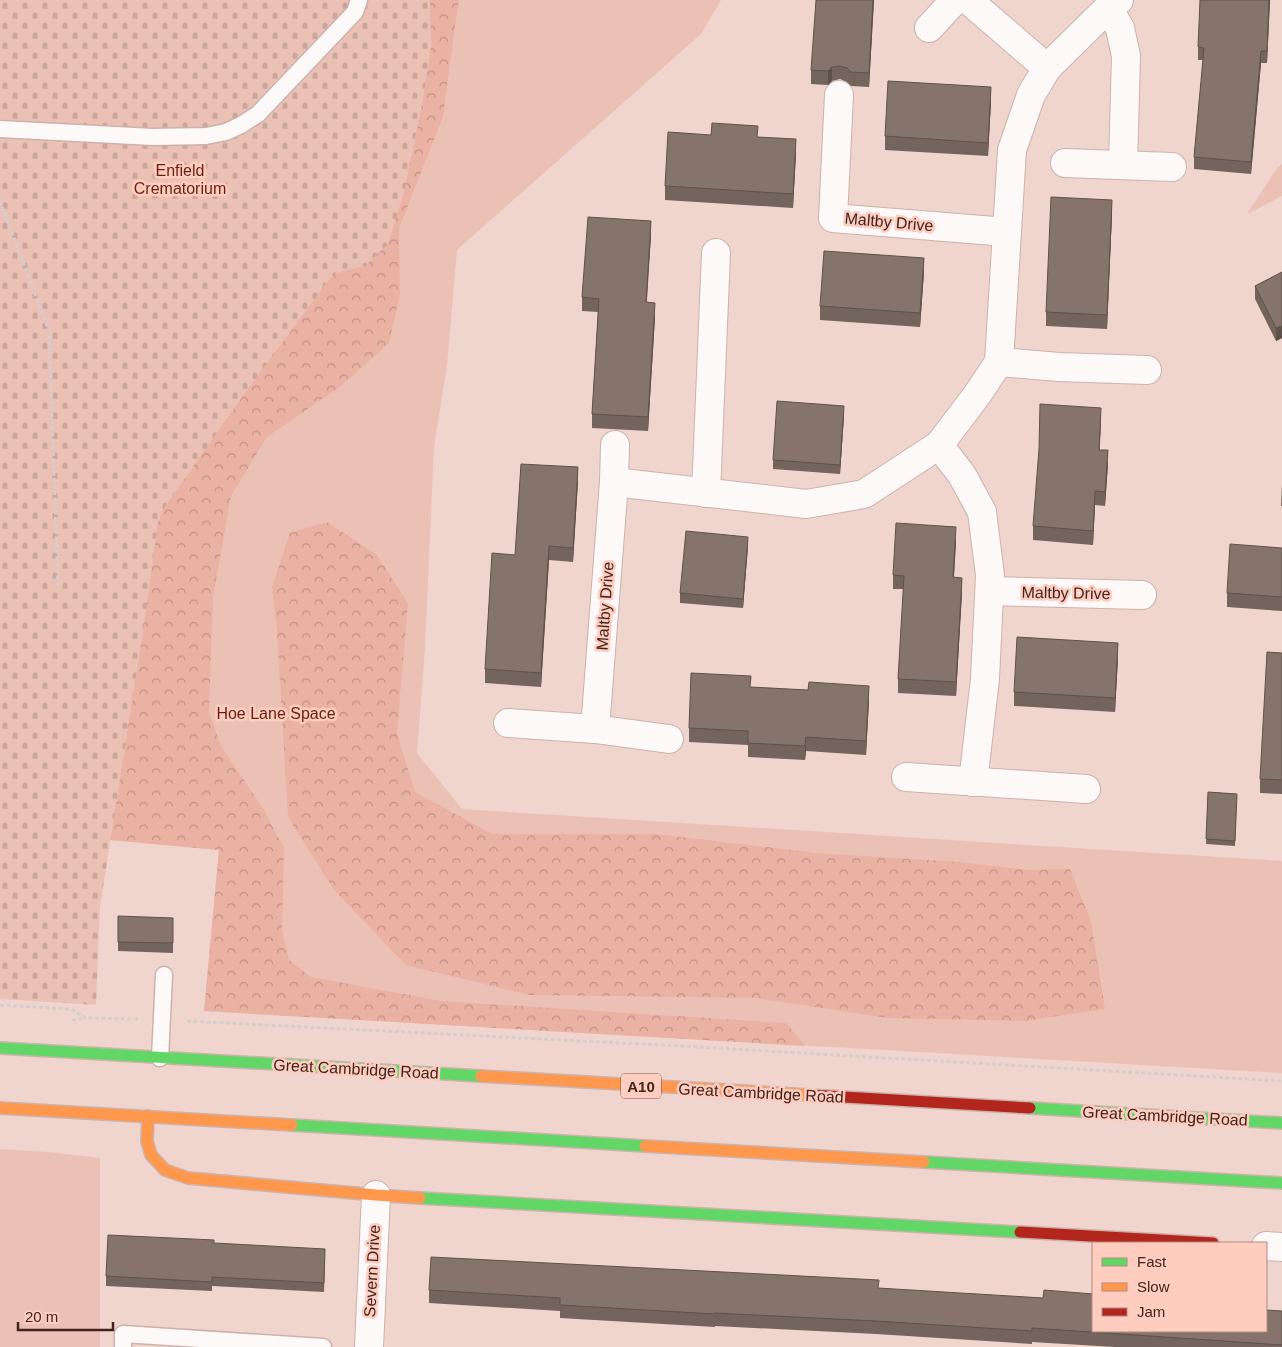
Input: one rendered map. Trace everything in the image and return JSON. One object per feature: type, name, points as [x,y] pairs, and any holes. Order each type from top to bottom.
[{"type":"main road","name":"Great Cambridge Road","points":[[0,1048],[1282,1123]]},
{"type":"main road","points":[[0,1108],[1282,1183]]},
{"type":"main road","points":[[148,1116],[147,1142],[151,1155],[165,1170],[188,1178],[376,1195],[1196,1242]]},
{"type":"street","points":[[929,28],[955,0]]},
{"type":"street","points":[[968,0],[1047,68]]},
{"type":"street","points":[[614,482],[806,504],[864,494],[939,445],[977,395],[999,362],[1012,150],[1031,95],[1047,68],[1113,4],[1126,56],[1123,165]]},
{"type":"street","name":"Maltby Drive","points":[[839,95],[833,218],[1008,232]]},
{"type":"street","points":[[1065,163],[1172,167]]},
{"type":"street","points":[[706,493],[716,253]]},
{"type":"street","points":[[999,362],[1059,367],[1147,370]]},
{"type":"street","name":"Maltby Drive","points":[[595,729],[614,482],[615,445]]},
{"type":"street","points":[[939,445],[962,475],[982,512],[990,576],[985,679],[973,782]]},
{"type":"street","name":"Maltby Drive","points":[[990,591],[1142,595]]},
{"type":"street","points":[[508,723],[595,729],[669,739]]},
{"type":"street","points":[[906,777],[1086,789]]},
{"type":"street","name":"Severn Drive","points":[[369,1347],[376,1195]]},
{"type":"street","points":[[1267,1246],[1282,1247]]},
{"type":"lane","points":[[0,129],[153,137],[206,136],[226,132],[258,114],[355,12],[359,0]]},
{"type":"lane","points":[[160,1058],[164,975]]},
{"type":"lane","points":[[123,1347],[123,1334],[323,1347]]},
{"type":"path","points":[[0,200],[49,331],[58,586]]},
{"type":"path","points":[[0,1005],[71,1009],[86,1018]]},
{"type":"path","points":[[72,1021],[86,1018],[139,1019]]},
{"type":"path","points":[[182,1021],[690,1047],[1282,1081]]},
{"type":"green space","name":"Enfield Crematorium","points":[[0,0],[430,0],[431,47],[422,105],[404,192],[388,244],[366,265],[333,274],[242,397],[164,508],[158,522],[100,907],[96,1005],[0,999]]},
{"type":"green space","points":[[409,0],[459,0],[443,117],[399,228],[400,294],[389,343],[341,386],[267,437],[231,496],[213,597],[209,712],[221,746],[262,807],[284,848],[282,930],[289,960],[311,977],[441,1001],[786,1023],[805,1046],[204,1011],[219,850],[110,840],[103,799],[138,383]]},
{"type":"green space","name":"Hoe Lane Space","points":[[430,0],[721,0],[701,34],[457,250],[447,366],[434,447],[425,648],[417,753],[462,809],[1282,861],[1282,1073],[204,1011],[219,850],[110,840],[145,618]]},
{"type":"green space","points":[[1282,164],[1282,196],[1247,214],[1277,168]]},
{"type":"green space","points":[[327,522],[377,555],[408,603],[397,734],[415,792],[492,834],[656,834],[817,853],[958,862],[1028,870],[1070,869],[1091,922],[1105,1009],[1025,1021],[888,1018],[756,998],[530,995],[406,965],[334,890],[288,817],[277,632],[272,587],[290,533]]},
{"type":"green space","points":[[0,1149],[100,1158],[100,1347],[0,1347]]},
{"type":"building","points":[[816,0],[873,0],[869,73],[851,72],[847,68],[840,66],[832,67],[828,71],[811,70]]},
{"type":"building","points":[[1200,0],[1269,0],[1267,51],[1261,51],[1251,162],[1194,157],[1204,48],[1198,47]]},
{"type":"building","points":[[888,81],[991,87],[988,143],[885,136]]},
{"type":"building","points":[[712,123],[758,126],[757,137],[796,139],[793,194],[665,186],[668,132],[711,135]]},
{"type":"building","points":[[1051,197],[1112,200],[1107,315],[1046,312]]},
{"type":"building","points":[[588,217],[651,221],[646,302],[655,303],[648,417],[592,414],[599,299],[582,297]]},
{"type":"building","points":[[824,251],[924,258],[920,313],[820,306]]},
{"type":"building","points":[[1282,272],[1282,326],[1276,328],[1255,286]]},
{"type":"building","points":[[777,401],[844,406],[840,465],[773,460]]},
{"type":"building","points":[[1040,404],[1101,408],[1099,450],[1108,450],[1105,492],[1095,491],[1093,531],[1033,526],[1039,449]]},
{"type":"building","points":[[521,464],[578,467],[573,548],[549,546],[541,673],[485,669],[492,553],[515,555]]},
{"type":"building","points":[[896,523],[956,527],[953,577],[962,578],[956,682],[898,679],[904,576],[893,575]]},
{"type":"building","points":[[686,531],[748,537],[743,599],[680,593]]},
{"type":"building","points":[[1230,544],[1282,548],[1282,597],[1227,593]]},
{"type":"building","points":[[1017,637],[1118,643],[1115,698],[1014,692]]},
{"type":"building","points":[[1267,652],[1282,653],[1282,780],[1260,779]]},
{"type":"building","points":[[691,673],[751,676],[750,687],[808,690],[809,682],[869,686],[866,741],[806,737],[805,746],[748,743],[748,731],[689,728]]},
{"type":"building","points":[[1208,792],[1237,794],[1235,841],[1206,839]]},
{"type":"building","points":[[118,916],[173,918],[173,943],[118,942]]},
{"type":"building","points":[[108,1235],[214,1240],[214,1243],[325,1249],[324,1283],[212,1277],[212,1282],[106,1276]]},
{"type":"building","points":[[431,1257],[879,1280],[878,1288],[1043,1298],[1044,1290],[1092,1294],[1092,1332],[1267,1332],[1267,1310],[1282,1311],[1282,1345],[1032,1328],[1032,1331],[560,1305],[560,1298],[429,1290]]},
{"type":"traffic: fast","points":[[0,1048],[481,1076]]},
{"type":"traffic: fast","points":[[1030,1108],[1282,1123]]},
{"type":"traffic: fast","points":[[292,1125],[645,1146]]},
{"type":"traffic: fast","points":[[924,1162],[1282,1183]]},
{"type":"traffic: fast","points":[[420,1198],[1020,1232]]},
{"type":"traffic: slow","points":[[481,1076],[810,1095]]},
{"type":"traffic: slow","points":[[0,1108],[292,1125]]},
{"type":"traffic: slow","points":[[148,1116],[147,1141],[151,1155],[165,1170],[188,1178],[420,1198]]},
{"type":"traffic: slow","points":[[645,1146],[924,1162]]},
{"type":"traffic: jam","points":[[810,1095],[1030,1108]]},
{"type":"traffic: jam","points":[[1020,1232],[1195,1242]]}]
